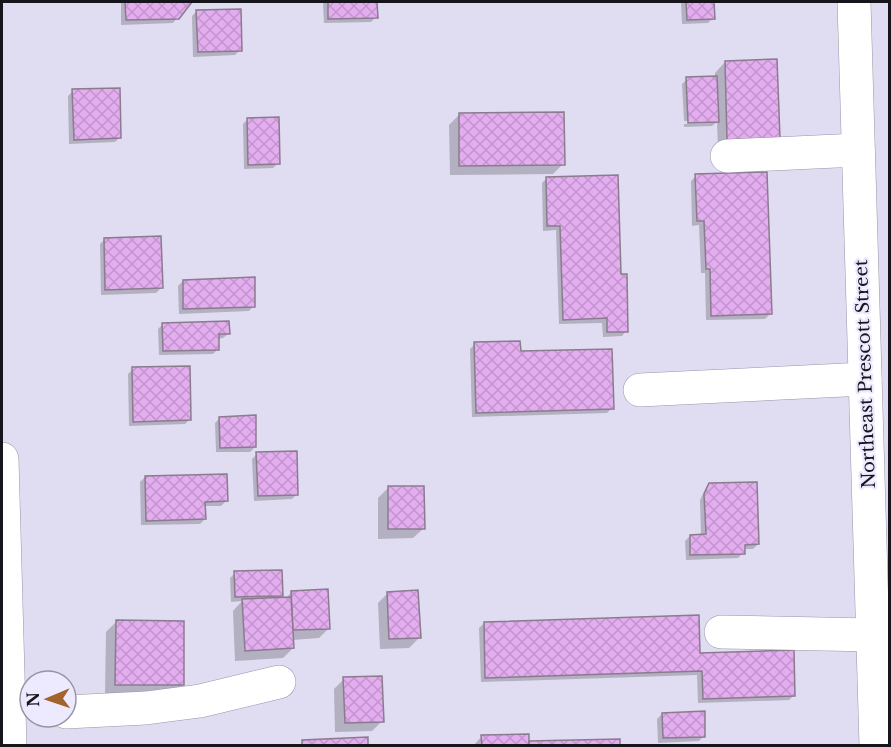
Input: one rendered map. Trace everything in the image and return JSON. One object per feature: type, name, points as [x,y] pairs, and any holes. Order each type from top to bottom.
[{"type":"street","name":"Northeast Prescott Street","points":[[854,2],[865,379],[878,436],[872,635],[876,746]]},
{"type":"street","points":[[727,156],[858,150]]},
{"type":"street","points":[[640,390],[865,379]]},
{"type":"street","points":[[2,459],[4,624],[18,706]]},
{"type":"street","points":[[721,632],[872,635]]},
{"type":"street","points":[[78,711],[192,703],[279,682]]},
{"type":"street","points":[[10,746],[18,716]]},
{"type":"building","points":[[125,2],[192,2],[179,19],[126,20]]},
{"type":"building","points":[[328,2],[377,2],[378,18],[328,19]]},
{"type":"building","points":[[686,2],[714,2],[715,19],[687,20]]},
{"type":"building","points":[[241,9],[242,51],[198,52],[196,10]]},
{"type":"building","points":[[777,59],[780,138],[727,140],[725,61]]},
{"type":"building","points":[[717,76],[719,122],[688,123],[686,77]]},
{"type":"building","points":[[120,88],[121,138],[74,140],[72,89]]},
{"type":"building","points":[[564,112],[565,165],[459,166],[459,113]]},
{"type":"building","points":[[279,117],[280,164],[248,165],[247,118]]},
{"type":"building","points":[[767,172],[772,314],[711,316],[710,269],[706,269],[704,221],[697,221],[695,174]]},
{"type":"building","points":[[618,175],[621,274],[627,274],[628,332],[607,332],[607,318],[563,320],[560,226],[547,226],[546,177]]},
{"type":"building","points":[[161,236],[163,288],[105,290],[104,238]]},
{"type":"building","points":[[255,277],[255,307],[183,309],[183,280]]},
{"type":"building","points":[[229,321],[230,334],[219,334],[219,350],[163,351],[162,323]]},
{"type":"building","points":[[520,341],[521,351],[612,349],[614,409],[476,413],[474,342]]},
{"type":"building","points":[[190,366],[191,420],[133,422],[132,367]]},
{"type":"building","points":[[256,415],[256,447],[220,448],[219,417]]},
{"type":"building","points":[[297,451],[298,495],[258,496],[256,452]]},
{"type":"building","points":[[227,474],[228,501],[205,502],[206,519],[146,521],[145,476]]},
{"type":"building","points":[[757,482],[759,544],[745,545],[745,554],[690,555],[690,535],[706,534],[704,494],[709,483]]},
{"type":"building","points":[[388,486],[424,486],[425,529],[388,529]]},
{"type":"building","points":[[282,570],[283,596],[235,597],[234,571]]},
{"type":"building","points":[[328,589],[330,629],[293,630],[291,591]]},
{"type":"building","points":[[418,590],[421,638],[389,639],[387,592]]},
{"type":"building","points":[[291,597],[294,648],[245,651],[242,599]]},
{"type":"building","points":[[699,615],[700,653],[794,650],[795,696],[703,699],[702,671],[485,678],[484,622]]},
{"type":"building","points":[[116,620],[184,621],[184,685],[115,685]]},
{"type":"building","points":[[382,676],[384,722],[345,723],[343,677]]},
{"type":"building","points":[[705,711],[705,737],[663,738],[662,713]]},
{"type":"building","points":[[529,734],[529,746],[482,746],[481,735]]},
{"type":"building","points":[[368,737],[368,746],[302,746],[302,740]]},
{"type":"building","points":[[620,739],[620,746],[529,746],[529,741]]}]
